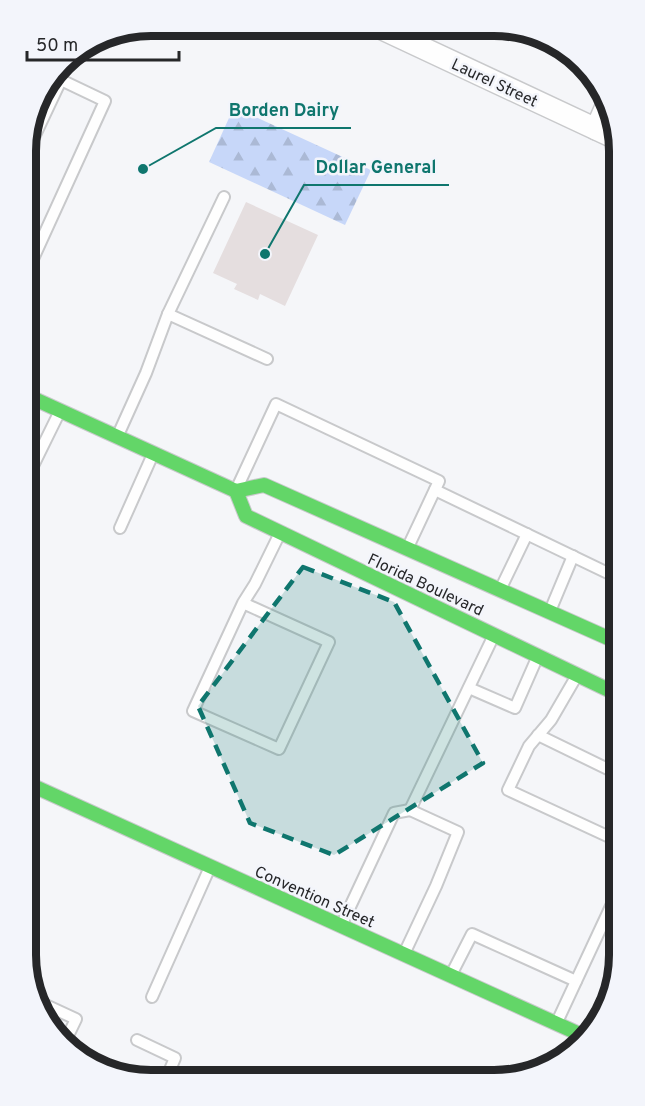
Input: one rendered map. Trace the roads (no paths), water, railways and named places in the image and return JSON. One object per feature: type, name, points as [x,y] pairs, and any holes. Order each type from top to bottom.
[{"type":"main road","points":[[36,400],[236,490]]},
{"type":"main road","name":"Florida Boulevard","points":[[609,638],[264,485],[236,490],[246,516],[609,690]]},
{"type":"main road","name":"Convention Street","points":[[36,787],[578,1034]]},
{"type":"street","name":"Laurel Street","points":[[397,36],[604,133]]},
{"type":"lane","points":[[36,252],[105,101],[61,80],[39,127]]},
{"type":"lane","points":[[117,437],[146,373],[168,314],[224,197]]},
{"type":"lane","points":[[168,314],[267,358]]},
{"type":"lane","points":[[236,490],[276,404],[439,481],[407,549]]},
{"type":"lane","points":[[36,460],[60,411]]},
{"type":"lane","points":[[120,528],[153,453]]},
{"type":"lane","points":[[435,490],[609,574]]},
{"type":"lane","points":[[243,603],[329,642],[279,749],[193,711],[243,603],[280,532]]},
{"type":"lane","points":[[500,590],[527,534]]},
{"type":"lane","points":[[550,612],[573,556]]},
{"type":"lane","points":[[410,810],[494,634]]},
{"type":"lane","points":[[469,688],[515,708],[538,656]]},
{"type":"lane","points":[[577,674],[551,720],[529,746],[508,790],[609,837]]},
{"type":"lane","points":[[538,735],[609,770]]},
{"type":"lane","points":[[341,926],[394,813],[410,810],[458,832],[404,954]]},
{"type":"lane","points":[[152,997],[210,867]]},
{"type":"lane","points":[[556,1024],[609,910]]},
{"type":"lane","points":[[451,976],[472,934],[576,981]]},
{"type":"lane","points":[[48,1006],[76,1019],[68,1035]]},
{"type":"lane","points":[[137,1040],[176,1058],[170,1070]]},
{"type":"place","name":"Borden Dairy","points":[[143,169]]},
{"type":"place","name":"Dollar General","points":[[265,254]]}]
